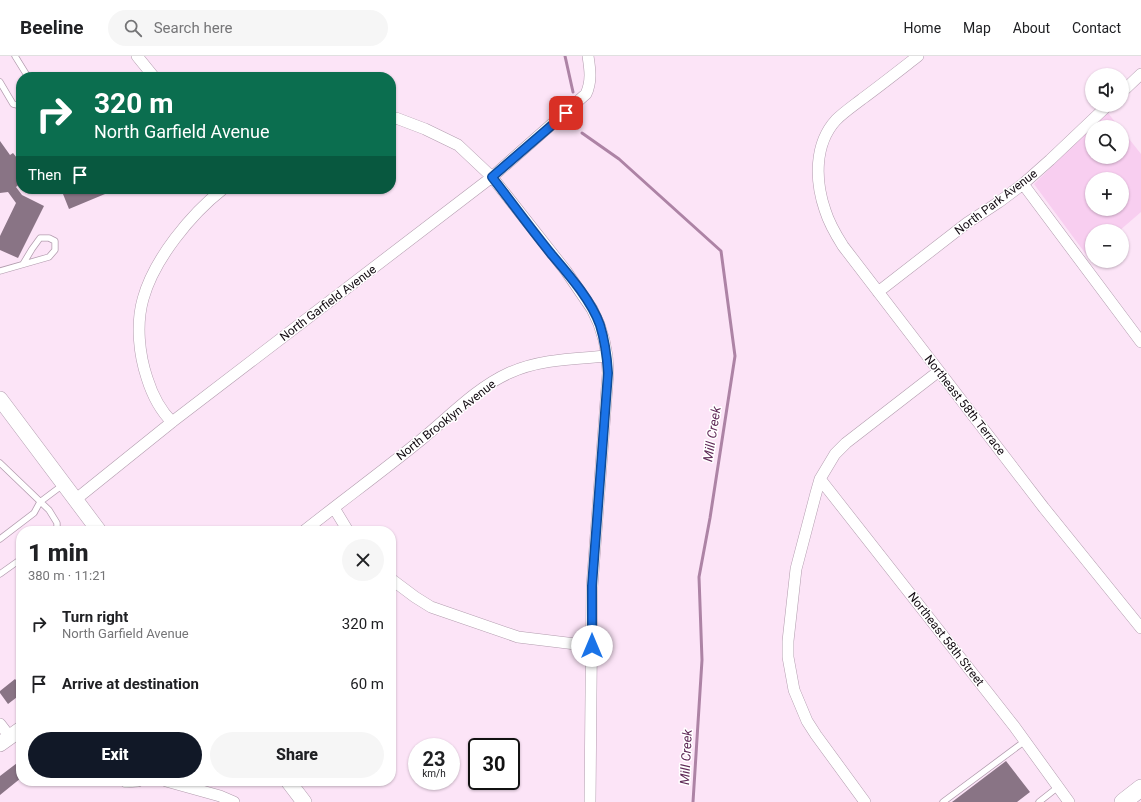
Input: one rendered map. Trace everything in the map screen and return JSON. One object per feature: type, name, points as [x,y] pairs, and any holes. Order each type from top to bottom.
[{"type":"main road","points":[[0,399],[95,526]]},
{"type":"main road","points":[[292,786],[304,802]]},
{"type":"main road","points":[[1123,802],[1141,788]]},
{"type":"street","points":[[137,56],[150,72]]},
{"type":"street","name":"North Garfield Avenue","points":[[75,500],[172,422],[492,177],[586,94],[589,88],[591,74],[588,56]]},
{"type":"street","name":"Northeast 58th Terrace","points":[[918,56],[847,110],[836,120],[824,138],[818,166],[818,181],[825,210],[843,246],[1044,508],[1141,628]]},
{"type":"street","points":[[1129,85],[1141,74]]},
{"type":"street","name":"North Park Avenue","points":[[878,292],[967,223],[1023,184],[1101,112]]},
{"type":"street","points":[[396,118],[425,129],[458,145],[492,177],[566,271],[592,309],[604,340],[608,373],[592,586],[590,802]]},
{"type":"street","points":[[1023,184],[1141,342]]},
{"type":"street","points":[[172,422],[164,414],[156,400],[144,370],[140,339],[140,322],[143,298],[154,272],[166,250],[198,210],[217,194]]},
{"type":"street","name":"North Brooklyn Avenue","points":[[311,526],[421,440],[482,389],[495,381],[516,370],[539,363],[607,356]]},
{"type":"street","points":[[865,802],[807,721],[794,690],[789,663],[788,641],[796,569],[820,479],[835,454],[846,443],[939,371]]},
{"type":"street","name":"Northeast 58th Street","points":[[820,479],[1025,741],[1069,802]]},
{"type":"street","points":[[334,508],[345,526]]},
{"type":"street","points":[[396,583],[431,607],[518,637],[592,646]]},
{"type":"street","points":[[0,724],[10,737]]},
{"type":"street","points":[[184,786],[220,796],[234,802]]},
{"type":"lane","points":[[15,56],[25,72]]},
{"type":"lane","points":[[0,82],[13,104],[16,105]]},
{"type":"lane","points":[[0,271],[49,257],[55,250],[55,241],[49,238],[40,238],[32,248],[23,264]]},
{"type":"lane","points":[[0,463],[49,510],[57,523],[57,526]]},
{"type":"lane","points":[[17,526],[34,513],[40,502],[64,484]]},
{"type":"lane","points":[[0,539],[16,527]]},
{"type":"lane","points":[[0,574],[16,563]]},
{"type":"lane","points":[[943,802],[1025,741]]},
{"type":"lane","points":[[1039,802],[1058,787]]},
{"type":"shaded area","points":[[1108,113],[1114,120],[1100,120]]},
{"type":"shaded area","points":[[1085,134],[1085,164],[1129,164],[1129,139],[1141,154],[1141,212],[1127,224],[1085,224],[1085,253],[1034,184]]},
{"type":"building","points":[[0,141],[10,155],[13,153],[16,157],[16,194],[21,194],[44,206],[18,258],[0,250],[0,236],[16,203],[8,192],[0,193]]},
{"type":"building","points":[[63,194],[105,194],[69,209]]},
{"type":"building","points":[[15,679],[16,680],[16,698],[8,704],[0,691]]},
{"type":"building","points":[[1006,761],[1030,792],[1017,802],[952,802]]},
{"type":"building","points":[[16,764],[16,782],[0,795],[0,776]]},
{"type":"waterway","name":"Mill Creek","points":[[565,56],[573,92]]},
{"type":"waterway","name":"Mill Creek","points":[[582,133],[619,159],[721,251],[735,356],[710,518],[699,577],[702,660],[693,802]]},
{"type":"route","points":[[566,113],[492,177],[566,271],[592,309],[604,340],[608,373],[592,586],[592,646]]}]
